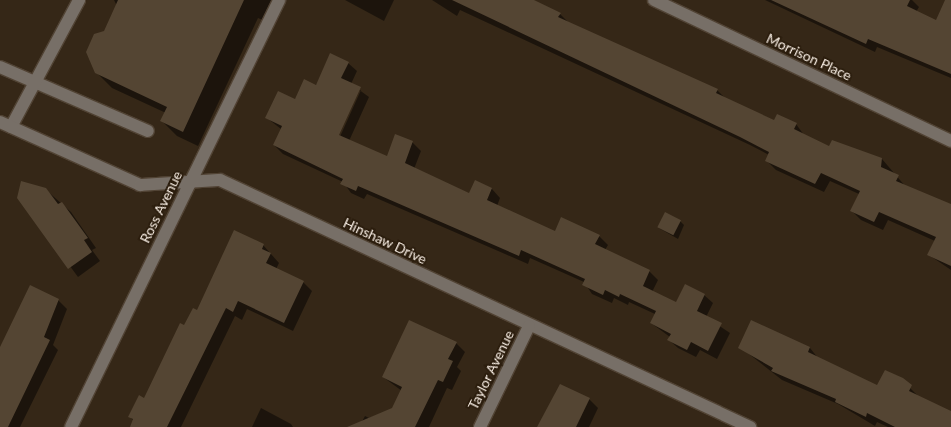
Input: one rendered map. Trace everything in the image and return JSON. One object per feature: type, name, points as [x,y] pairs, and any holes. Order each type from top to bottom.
[{"type":"street","points":[[6,124],[36,80],[80,0]]},
{"type":"street","name":"Ross Avenue","points":[[71,427],[279,0]]},
{"type":"street","name":"Morrison Place","points":[[654,0],[951,140]]},
{"type":"street","points":[[0,67],[36,80],[148,131]]},
{"type":"street","name":"Hinshaw Drive","points":[[6,124],[140,185],[220,180],[529,326],[750,427]]},
{"type":"street","name":"Taylor Avenue","points":[[480,427],[529,326]]},
{"type":"building","points":[[118,0],[244,0],[183,132],[160,121],[167,107],[95,73],[86,52],[94,34],[104,31]]},
{"type":"building","points":[[452,0],[534,0],[561,13],[558,17],[718,89],[716,93],[774,120],[777,114],[797,123],[794,129],[829,146],[832,140],[882,158],[881,167],[899,175],[896,181],[951,204],[951,266],[927,255],[936,237],[879,212],[874,222],[850,211],[860,191],[821,173],[815,184],[765,161],[769,152],[740,137]]},
{"type":"building","points":[[771,0],[910,0],[907,6],[936,20],[945,0],[951,0],[951,74],[868,39],[866,44]]},
{"type":"building","points":[[330,53],[349,62],[341,78],[361,87],[339,135],[387,156],[395,134],[413,141],[405,163],[469,193],[475,180],[492,188],[487,200],[555,231],[561,217],[600,235],[595,244],[650,270],[643,286],[676,302],[685,284],[705,294],[697,311],[722,323],[708,351],[691,342],[687,350],[667,340],[671,334],[650,323],[656,311],[620,294],[619,297],[605,290],[603,295],[582,285],[585,279],[521,250],[519,256],[358,186],[356,191],[340,184],[343,179],[273,145],[282,126],[265,118],[278,91],[295,99],[304,79],[316,85]]},
{"type":"building","points":[[21,181],[46,188],[58,204],[62,202],[88,238],[84,240],[92,252],[68,269],[17,198]]},
{"type":"building","points":[[665,212],[681,220],[673,235],[657,227]]},
{"type":"building","points":[[234,230],[264,244],[262,249],[271,253],[266,263],[304,281],[284,323],[238,301],[233,312],[226,308],[167,427],[130,427],[133,419],[128,417],[139,395],[144,398],[180,323],[184,325],[193,308],[197,310]]},
{"type":"building","points":[[30,285],[59,299],[44,337],[50,340],[8,427],[0,427],[0,347]]},
{"type":"building","points":[[409,320],[457,342],[448,359],[453,361],[443,382],[438,380],[415,427],[347,427],[392,408],[402,387],[382,377]]},
{"type":"building","points":[[751,320],[810,347],[808,352],[877,385],[885,370],[903,378],[912,385],[909,391],[951,411],[951,427],[895,427],[867,413],[866,417],[835,402],[836,399],[771,371],[773,368],[738,348]]},
{"type":"building","points":[[560,384],[590,398],[576,427],[537,427]]}]
